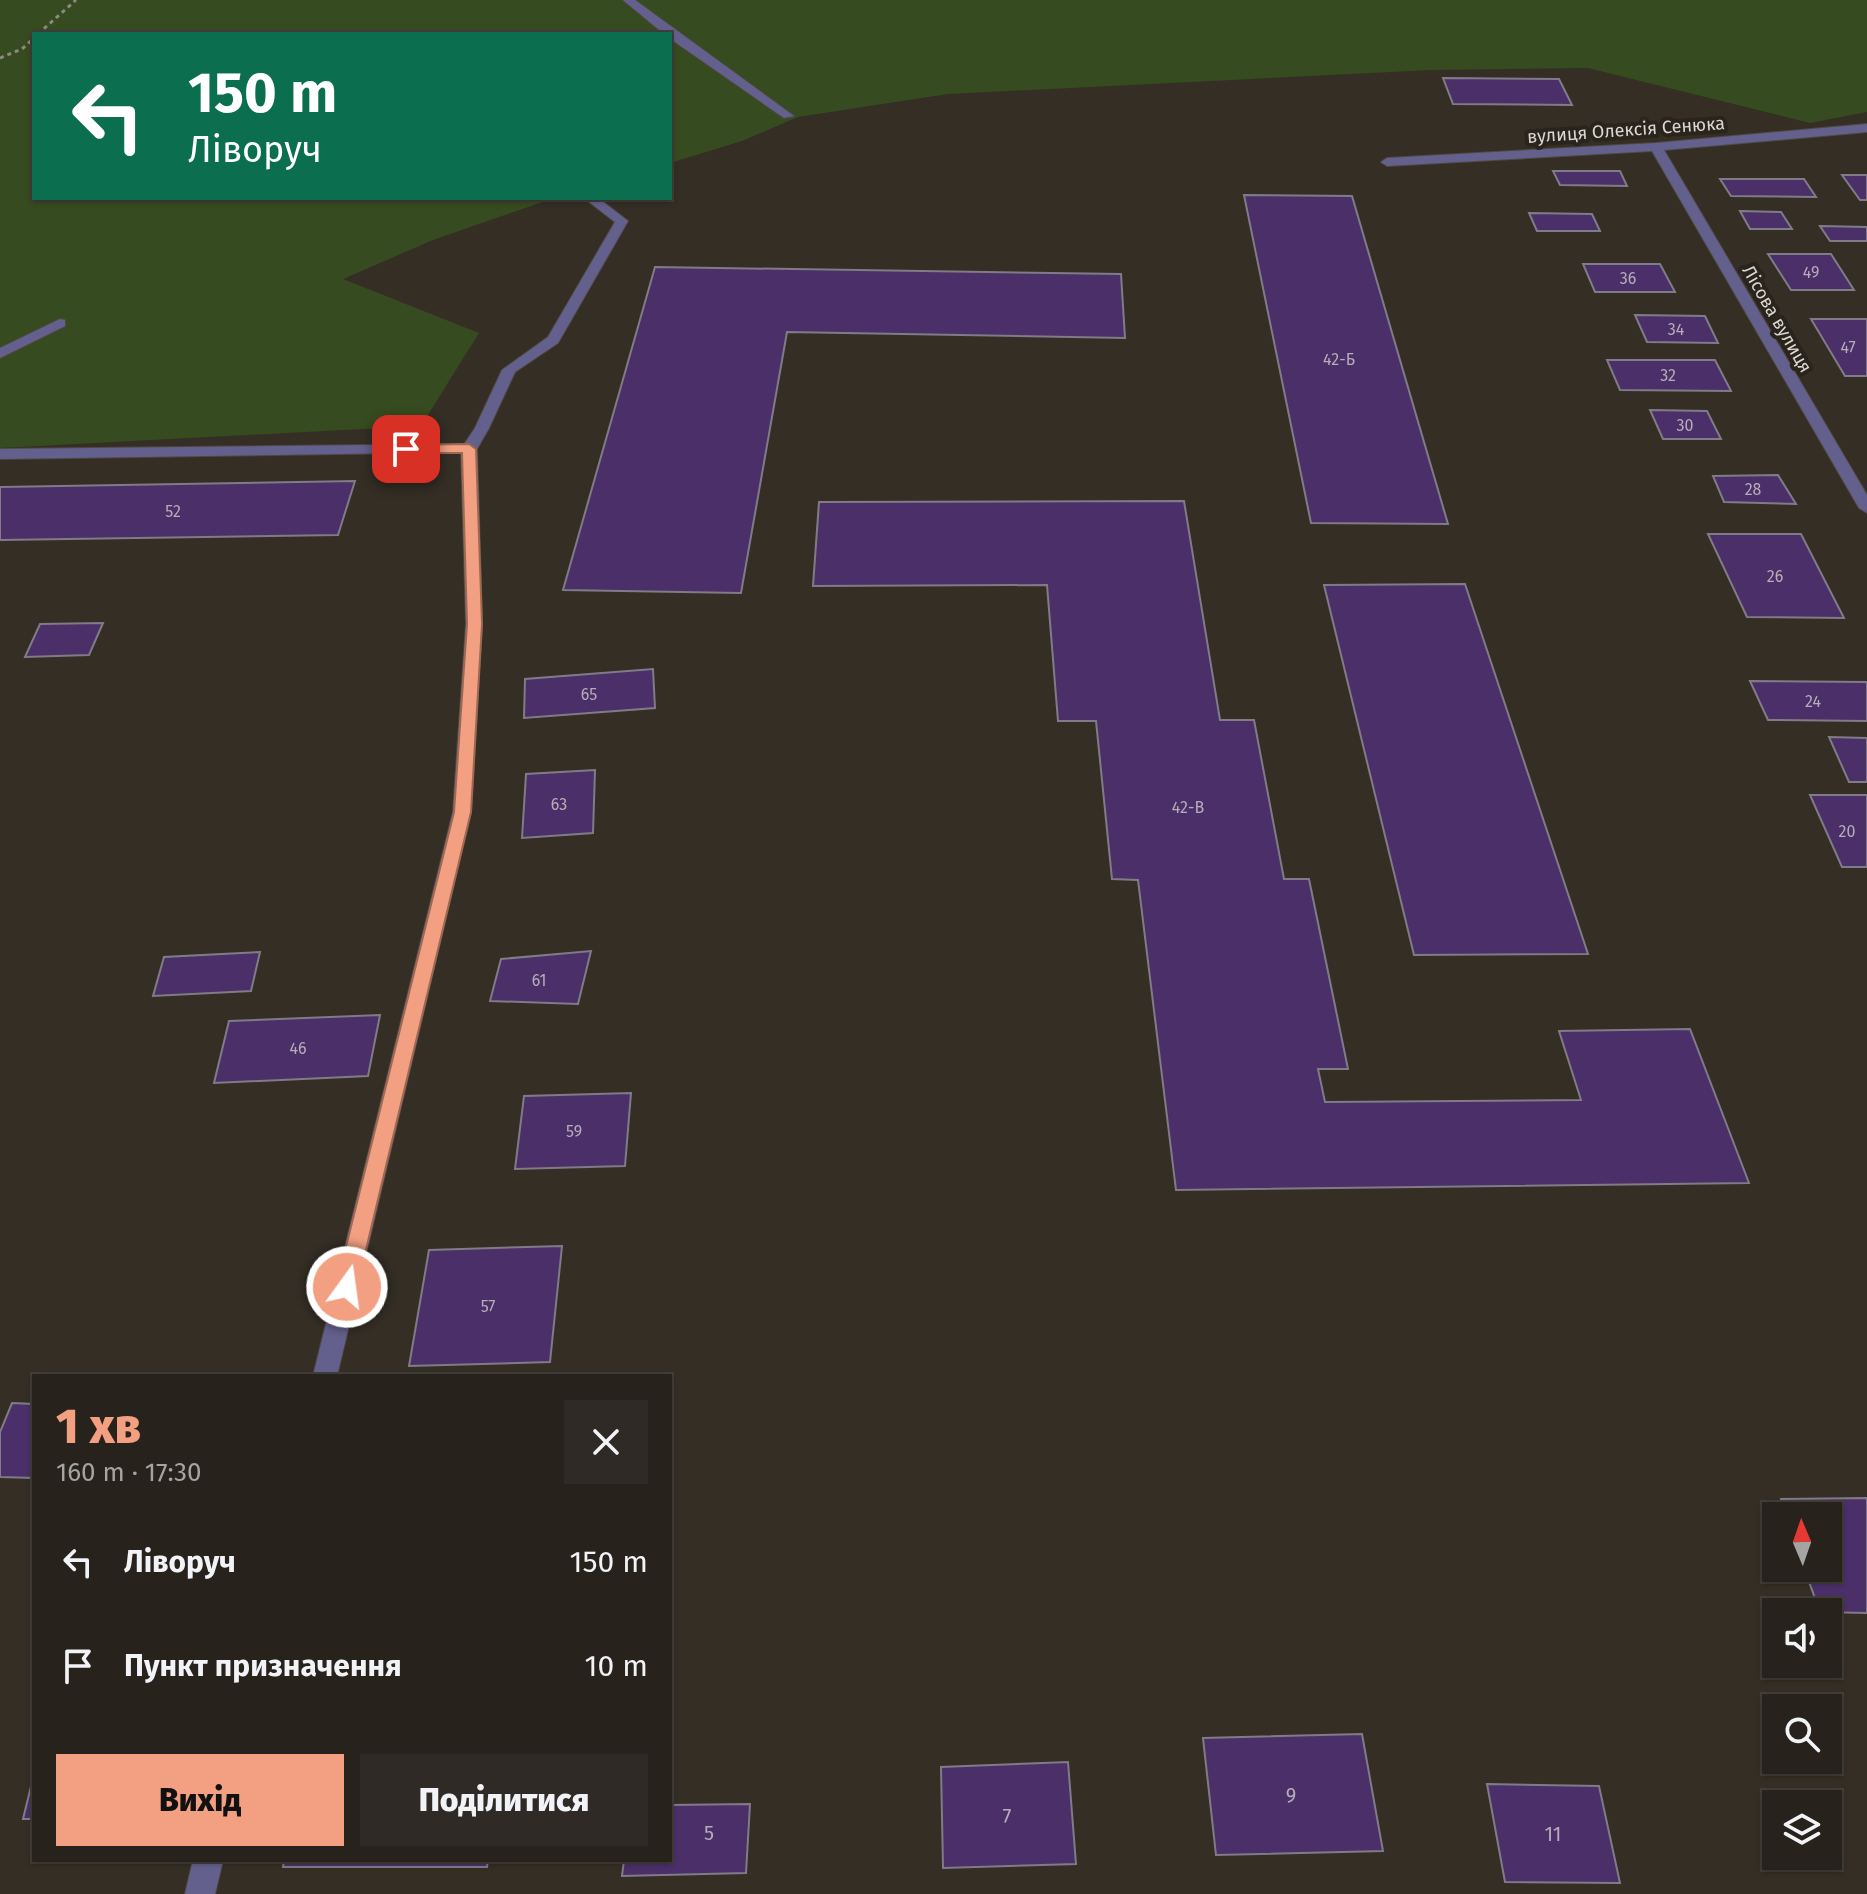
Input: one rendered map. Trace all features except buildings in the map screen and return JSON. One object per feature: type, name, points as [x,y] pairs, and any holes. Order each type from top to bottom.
[{"type":"street","points":[[628,0],[668,32]]},
{"type":"street","points":[[672,35],[788,116]]},
{"type":"street","name":"вулиця Олексія Сенюка","points":[[1387,162],[1656,147],[1867,128]]},
{"type":"street","name":"Лісова вулиця","points":[[1656,147],[1867,508]]},
{"type":"street","points":[[325,1374],[462,812],[474,624],[469,449],[509,370],[553,340],[622,221],[593,200]]},
{"type":"street","points":[[0,354],[60,323]]},
{"type":"street","points":[[0,454],[469,449]]},
{"type":"street","points":[[200,1894],[208,1862]]},
{"type":"path","points":[[40,32],[76,0]]},
{"type":"path","points":[[0,58],[22,49],[32,40]]},
{"type":"green space","points":[[0,0],[1867,0],[1867,112],[1810,123],[1588,68],[1432,70],[948,94],[798,117],[742,141],[672,162],[672,32],[32,32],[32,200],[548,200],[433,240],[343,279],[479,333],[421,426],[0,448]]},
{"type":"route","points":[[347,1287],[462,812],[474,624],[469,449],[406,449]]}]
